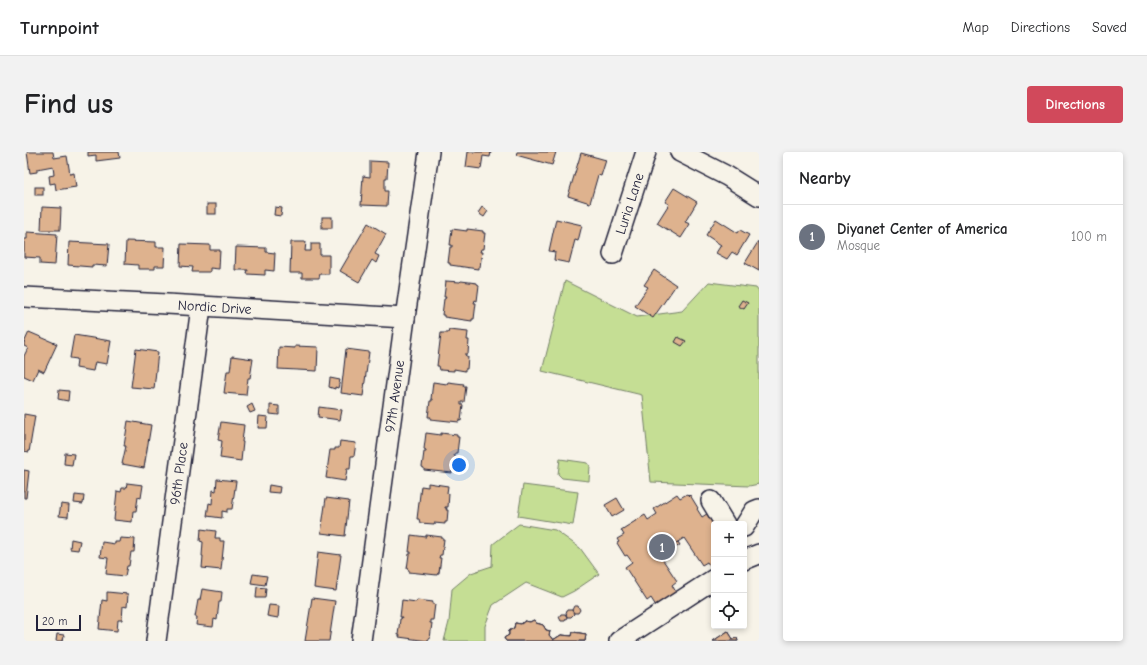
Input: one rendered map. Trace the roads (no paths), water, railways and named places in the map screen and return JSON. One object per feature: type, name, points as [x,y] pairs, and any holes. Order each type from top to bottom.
[{"type":"street","name":"97th Avenue","points":[[362,641],[405,318],[429,152]]},
{"type":"street","name":"Luria Lane","points":[[613,254],[646,152]]},
{"type":"street","points":[[680,152],[727,176],[759,196]]},
{"type":"street","name":"Nordic Drive","points":[[24,297],[405,318]]},
{"type":"street","name":"96th Place","points":[[156,641],[201,306]]},
{"type":"street","points":[[711,501],[723,521]]},
{"type":"street","points":[[747,522],[754,511],[759,509]]},
{"type":"street","points":[[619,641],[711,581]]},
{"type":"place","name":"Diyanet Center of America","points":[[662,547]]}]
